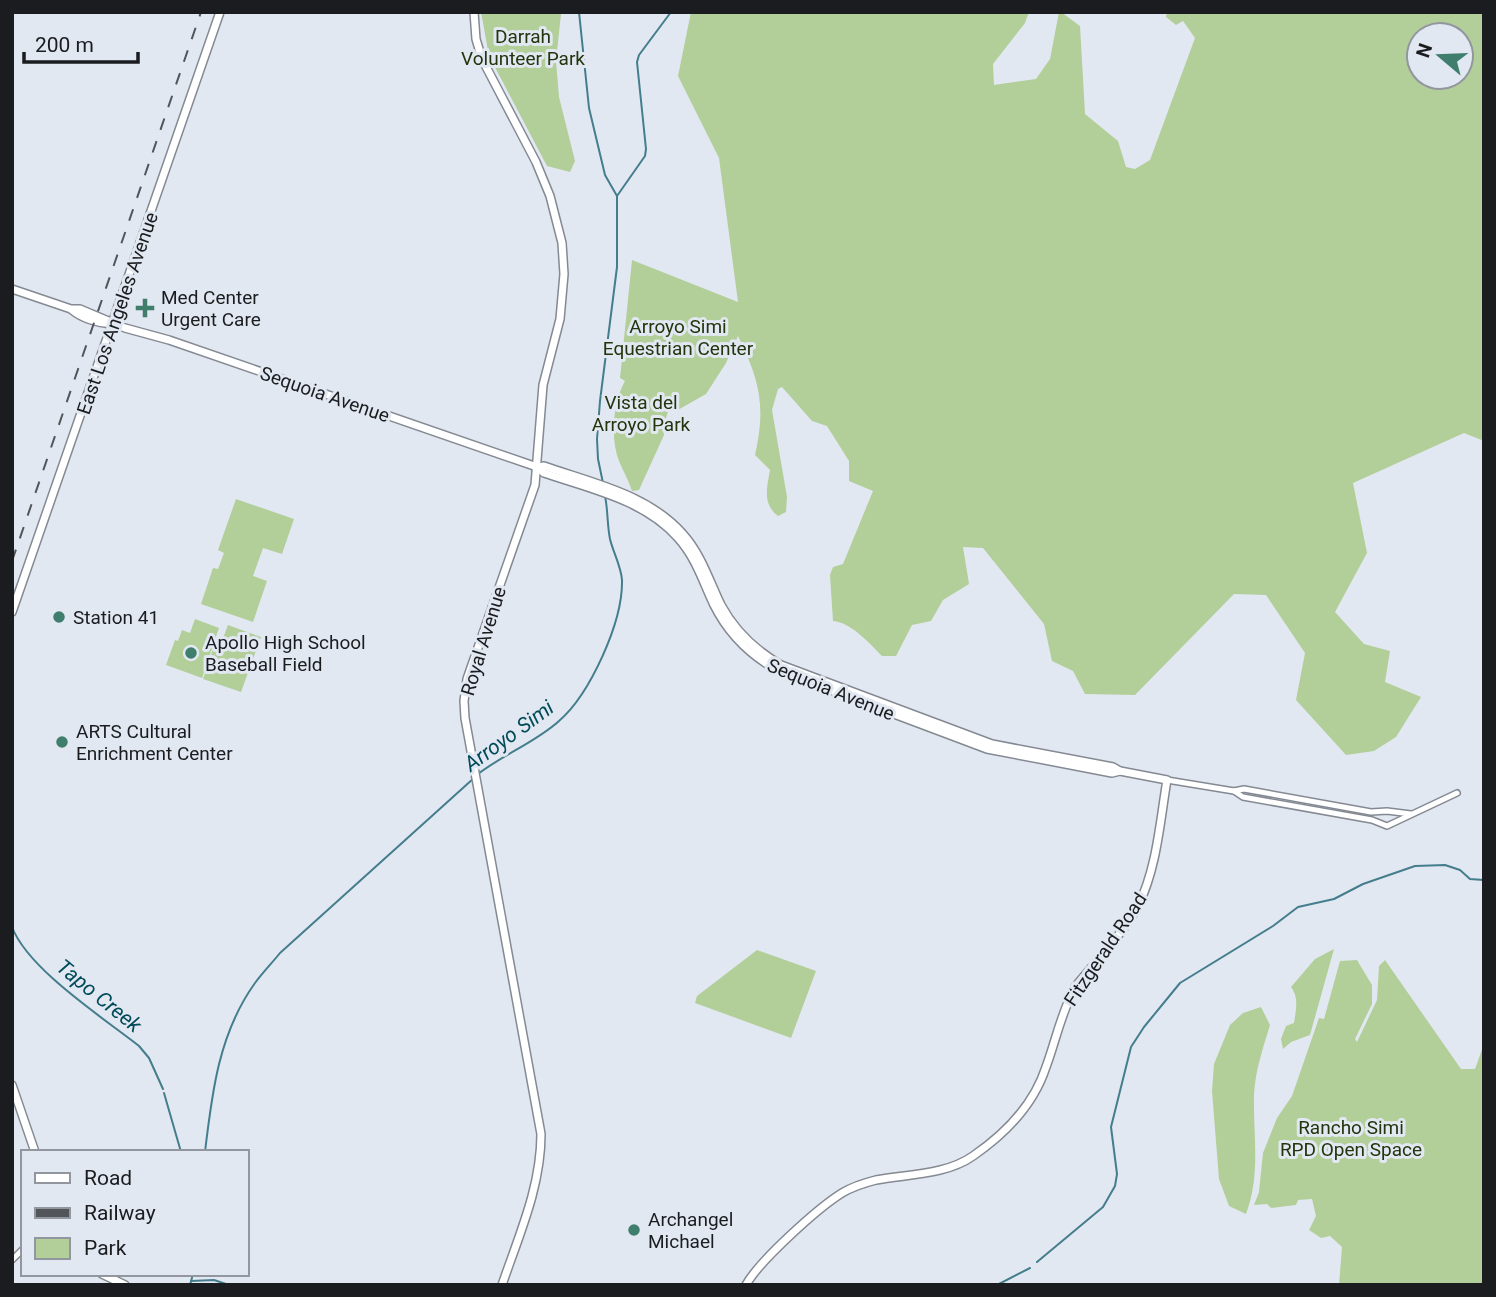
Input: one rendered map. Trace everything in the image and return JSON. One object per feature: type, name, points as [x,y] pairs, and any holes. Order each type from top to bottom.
[{"type":"main road","name":"East Los Angeles Avenue","points":[[12,612],[220,12]]},
{"type":"main road","name":"Royal Avenue","points":[[474,12],[476,39],[482,59],[545,181],[555,210],[563,251],[562,305],[543,385],[533,494],[465,690],[464,710],[541,1134],[535,1188],[502,1285]]},
{"type":"main road","name":"Sequoia Avenue","points":[[12,289],[104,317],[113,324],[169,340],[537,467],[544,473],[623,497],[654,516],[679,539],[697,567],[727,627],[751,653],[777,670],[987,749],[1112,773],[1120,771],[1167,780]]},
{"type":"main road","name":"Fitzgerald Road","points":[[746,1285],[765,1260],[841,1194],[866,1183],[958,1164],[978,1152],[1022,1112],[1046,1069],[1063,1010],[1075,987],[1130,919],[1142,897],[1150,873],[1167,780]]},
{"type":"main road","points":[[12,1085],[33,1150]]},
{"type":"main road","points":[[106,1276],[125,1285]]},
{"type":"street","name":"Sequoia Avenue","points":[[1167,780],[1234,791],[1244,789],[1371,812],[1411,814]]},
{"type":"street","name":"Sequoia Avenue","points":[[1234,791],[1243,797],[1372,820],[1387,826],[1394,822]]},
{"type":"street","points":[[1393,812],[1394,822],[1457,793]]},
{"type":"green space","name":"Darrah Volunteer Park","points":[[481,12],[561,14],[556,61],[559,97],[575,161],[570,172],[547,166],[489,56]]},
{"type":"green space","points":[[691,12],[1029,12],[1025,23],[993,64],[994,85],[1036,79],[1050,59],[1061,12],[1080,26],[1085,114],[1118,141],[1126,167],[1135,169],[1150,160],[1195,38],[1183,21],[1176,25],[1166,17],[1167,12],[1484,12],[1484,441],[1464,433],[1353,483],[1367,553],[1335,612],[1364,644],[1390,651],[1385,682],[1421,697],[1396,737],[1374,751],[1346,755],[1296,700],[1305,653],[1266,595],[1234,594],[1135,695],[1085,694],[1073,671],[1052,661],[1044,624],[983,548],[963,547],[969,584],[943,600],[931,621],[912,625],[896,656],[882,656],[847,625],[833,621],[830,575],[833,567],[843,564],[873,491],[849,481],[849,461],[827,426],[812,421],[782,387],[778,389],[772,410],[787,497],[786,512],[778,516],[773,511],[767,495],[770,470],[755,455],[760,422],[759,394],[738,336],[726,363],[706,394],[676,411],[670,405],[663,428],[664,435],[639,490],[632,491],[616,452],[614,431],[615,409],[625,381],[620,378],[632,260],[738,302],[719,158],[678,76]]},
{"type":"green space","points":[[236,499],[294,519],[282,554],[263,548],[253,576],[267,581],[253,622],[201,604],[213,568],[218,569],[224,553],[218,550]]},
{"type":"green space","name":"Apollo High School Baseball Field","points":[[195,619],[219,628],[202,678],[166,665],[175,640],[178,641],[182,630],[190,633]]},
{"type":"green space","points":[[228,625],[261,637],[241,692],[203,679],[216,640],[222,641]]},
{"type":"green space","points":[[1334,949],[1310,1035],[1291,1042],[1283,1049],[1281,1039],[1286,1026],[1294,1023],[1296,1013],[1296,999],[1291,987],[1315,959]]},
{"type":"green space","points":[[757,950],[816,971],[791,1038],[695,1003],[697,996]]},
{"type":"green space","name":"Rancho Simi RPD Open Space","points":[[1357,960],[1372,985],[1372,1004],[1355,1039],[1357,1042],[1377,1000],[1379,966],[1385,960],[1461,1069],[1475,1069],[1484,1044],[1484,1285],[1339,1285],[1342,1247],[1330,1236],[1321,1238],[1309,1230],[1316,1216],[1312,1199],[1298,1200],[1296,1205],[1271,1208],[1267,1204],[1254,1205],[1259,1192],[1263,1153],[1277,1118],[1292,1096],[1319,1018],[1324,1019],[1340,961]]},
{"type":"green space","points":[[1261,1007],[1270,1025],[1255,1086],[1255,1169],[1246,1214],[1229,1206],[1219,1179],[1212,1091],[1214,1064],[1230,1025],[1243,1013]]},
{"type":"waterway","name":"Arroyo Simi","points":[[579,12],[589,108],[605,175],[617,196],[617,267],[597,439],[603,483]]},
{"type":"waterway","points":[[617,196],[645,156],[637,62],[639,55],[671,12]]},
{"type":"waterway","name":"Arroyo Simi","points":[[478,774],[559,721],[582,693],[603,656],[617,616],[622,580],[610,539],[605,496]]},
{"type":"waterway","name":"Arroyo Simi","points":[[205,1150],[214,1085],[225,1043],[233,1022],[255,983],[280,953],[474,778]]},
{"type":"waterway","points":[[1037,1262],[1103,1207],[1115,1186],[1117,1174],[1111,1127],[1131,1047],[1180,983],[1273,926],[1298,907],[1334,899],[1363,884],[1415,866],[1445,865],[1460,870],[1470,879],[1484,880]]},
{"type":"waterway","name":"Tapo Creek","points":[[12,927],[33,959],[49,975],[139,1046],[149,1058],[163,1089]]},
{"type":"waterway","name":"Tapo Creek","points":[[164,1093],[180,1150]]},
{"type":"waterway","points":[[997,1285],[1030,1268]]},
{"type":"waterway","name":"Arroyo Simi","points":[[190,1285],[192,1276]]},
{"type":"waterway","points":[[191,1281],[214,1280],[229,1285]]},
{"type":"railway","points":[[12,561],[201,12]]},
{"type":"place","name":"Med Center Urgent Care","points":[[145,308]]},
{"type":"place","name":"Station 41","points":[[59,617]]},
{"type":"place","name":"Apollo High School Baseball Field","points":[[191,653]]},
{"type":"place","name":"ARTS Cultural Enrichment Center","points":[[62,742]]},
{"type":"place","name":"Archangel Michael","points":[[634,1230]]},
{"type":"park label","name":"Arroyo Simi Equestrian Center","points":[[678,337]]},
{"type":"park label","name":"Vista del Arroyo Park","points":[[641,413]]}]
